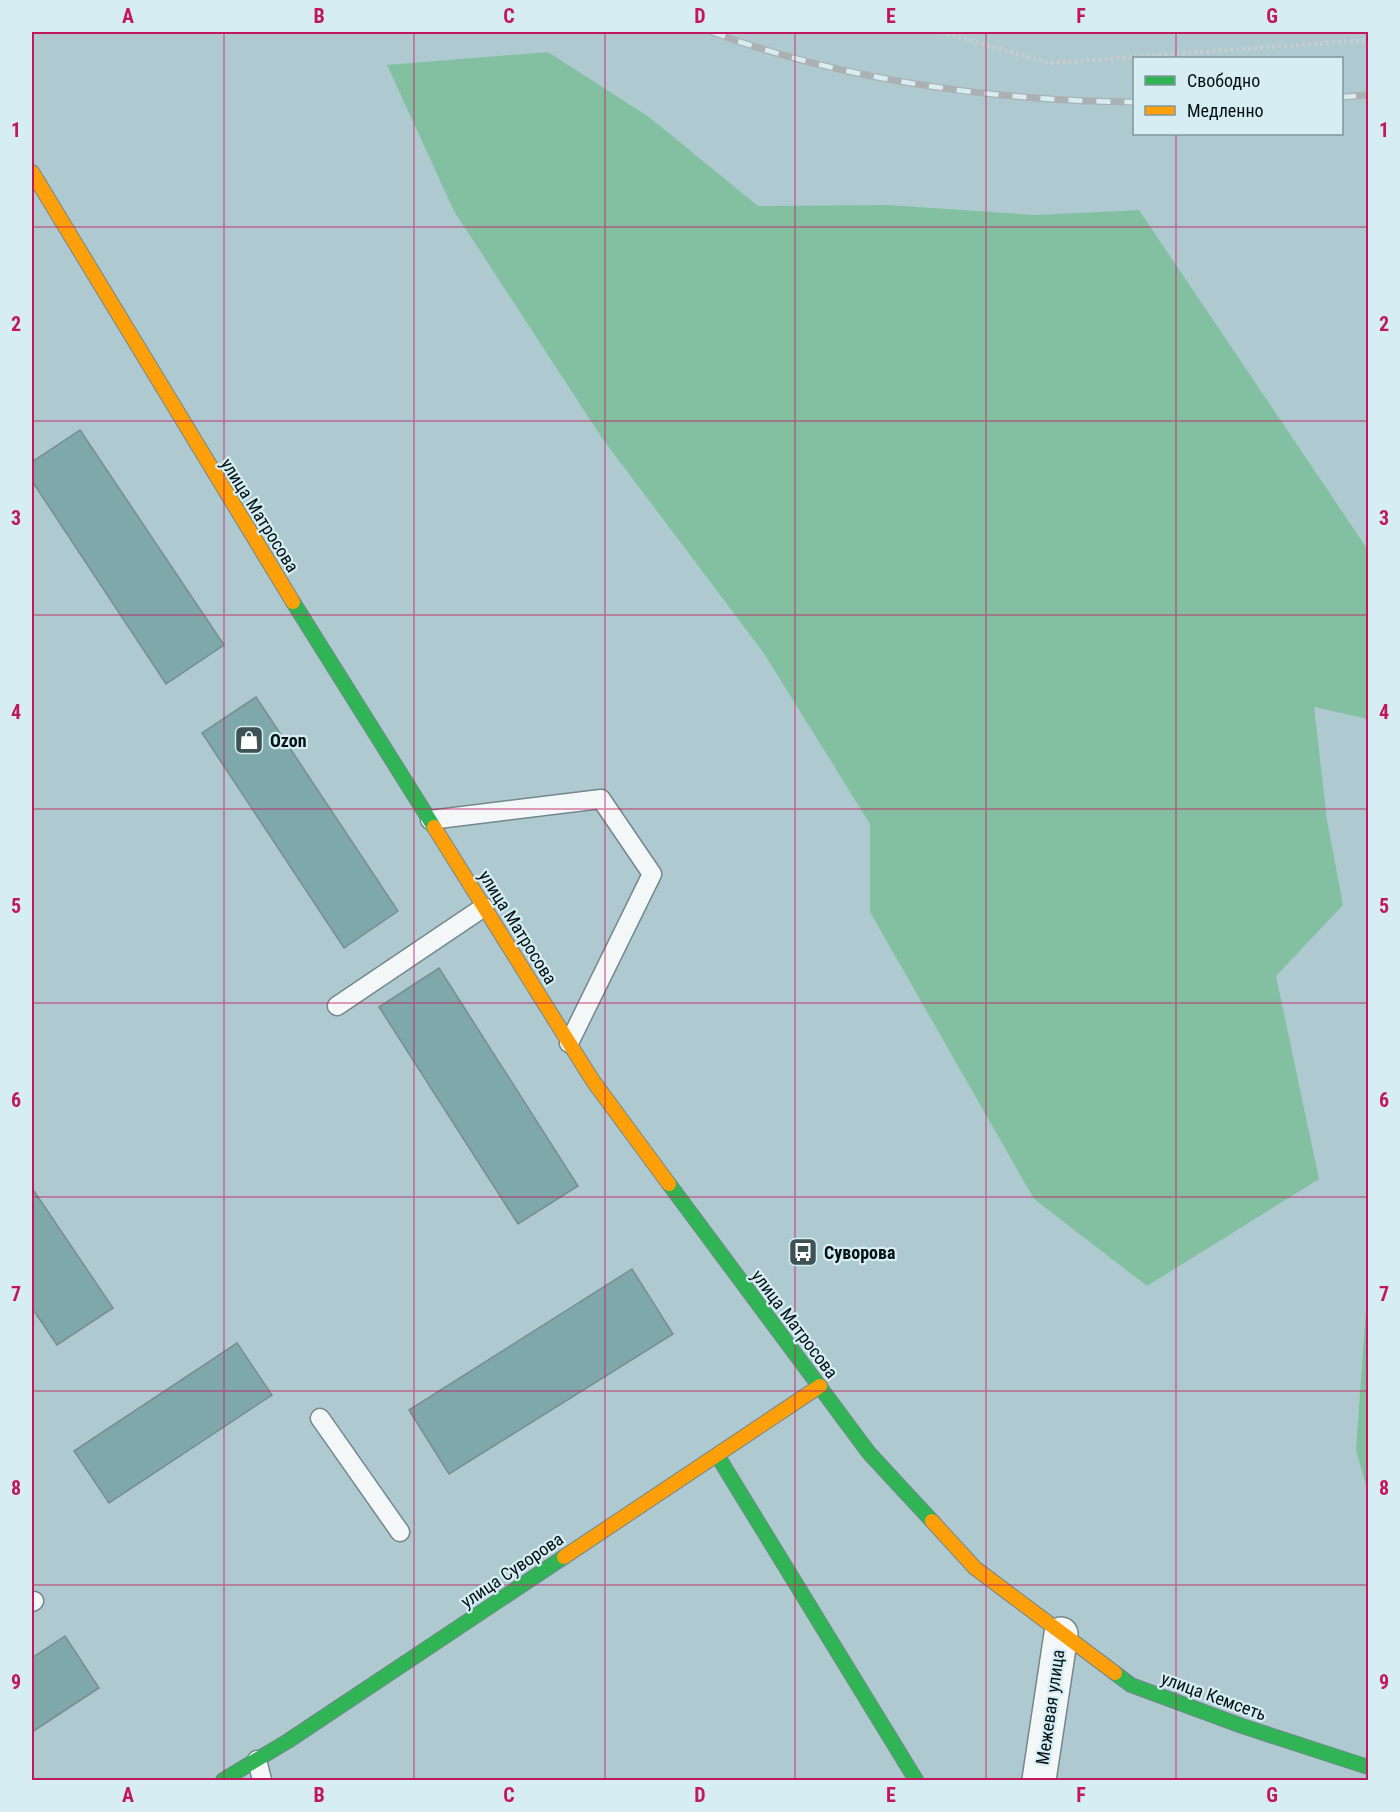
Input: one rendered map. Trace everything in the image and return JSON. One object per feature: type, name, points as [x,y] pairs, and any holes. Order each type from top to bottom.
[{"type":"main road","name":"улица Матросова","points":[[32,172],[218,482],[593,1082],[869,1453],[975,1568],[1061,1634]]},
{"type":"main road","name":"улица Суворова","points":[[223,1780],[257,1760],[820,1386]]},
{"type":"main road","points":[[717,1455],[916,1780]]},
{"type":"main road","name":"улица Кемсеть","points":[[1061,1634],[1131,1685],[1242,1726],[1368,1767]]},
{"type":"street","name":"Межевая улица","points":[[1039,1780],[1061,1634]]},
{"type":"lane","points":[[430,820],[601,798],[652,874],[569,1043]]},
{"type":"lane","points":[[337,1006],[484,907]]},
{"type":"lane","points":[[320,1418],[400,1532]]},
{"type":"lane","points":[[257,1760],[262,1780]]},
{"type":"path","points":[[941,32],[1049,63],[1368,40]]},
{"type":"green space","points":[[548,52],[649,117],[758,206],[888,205],[1036,215],[1139,210],[1368,550],[1368,719],[1314,707],[1327,820],[1343,905],[1276,976],[1319,1179],[1147,1286],[1034,1199],[870,912],[870,824],[763,652],[602,438],[454,211],[387,65]]},
{"type":"green space","points":[[1368,1281],[1368,1492],[1356,1450]]},
{"type":"building","points":[[80,430],[224,645],[166,684],[32,481],[32,462]]},
{"type":"building","points":[[256,697],[398,911],[344,948],[202,733]]},
{"type":"building","points":[[439,968],[578,1186],[518,1224],[379,1007]]},
{"type":"building","points":[[32,1188],[113,1308],[57,1345],[32,1308]]},
{"type":"building","points":[[632,1269],[673,1334],[449,1474],[409,1410]]},
{"type":"building","points":[[237,1343],[272,1395],[109,1503],[74,1451]]},
{"type":"building","points":[[65,1636],[99,1688],[32,1732],[32,1658]]},
{"type":"railway","points":[[712,32],[813,63],[920,85],[1028,97],[1133,102]]},
{"type":"railway","points":[[1343,97],[1368,95]]},
{"type":"traffic: fast","points":[[293,602],[434,827]]},
{"type":"traffic: fast","points":[[669,1184],[869,1453],[932,1521]]},
{"type":"traffic: fast","points":[[717,1455],[916,1780]]},
{"type":"traffic: fast","points":[[223,1780],[288,1741],[564,1557]]},
{"type":"traffic: fast","points":[[1115,1673],[1131,1685],[1242,1726],[1368,1767]]},
{"type":"traffic: slow","points":[[32,172],[293,602]]},
{"type":"traffic: slow","points":[[434,827],[593,1081],[669,1184]]},
{"type":"traffic: slow","points":[[564,1557],[820,1386]]},
{"type":"traffic: slow","points":[[932,1521],[975,1568],[1115,1673]]},
{"type":"place","name":"Ozon","points":[[249,740]]},
{"type":"place","name":"Суворова","points":[[803,1252]]}]
